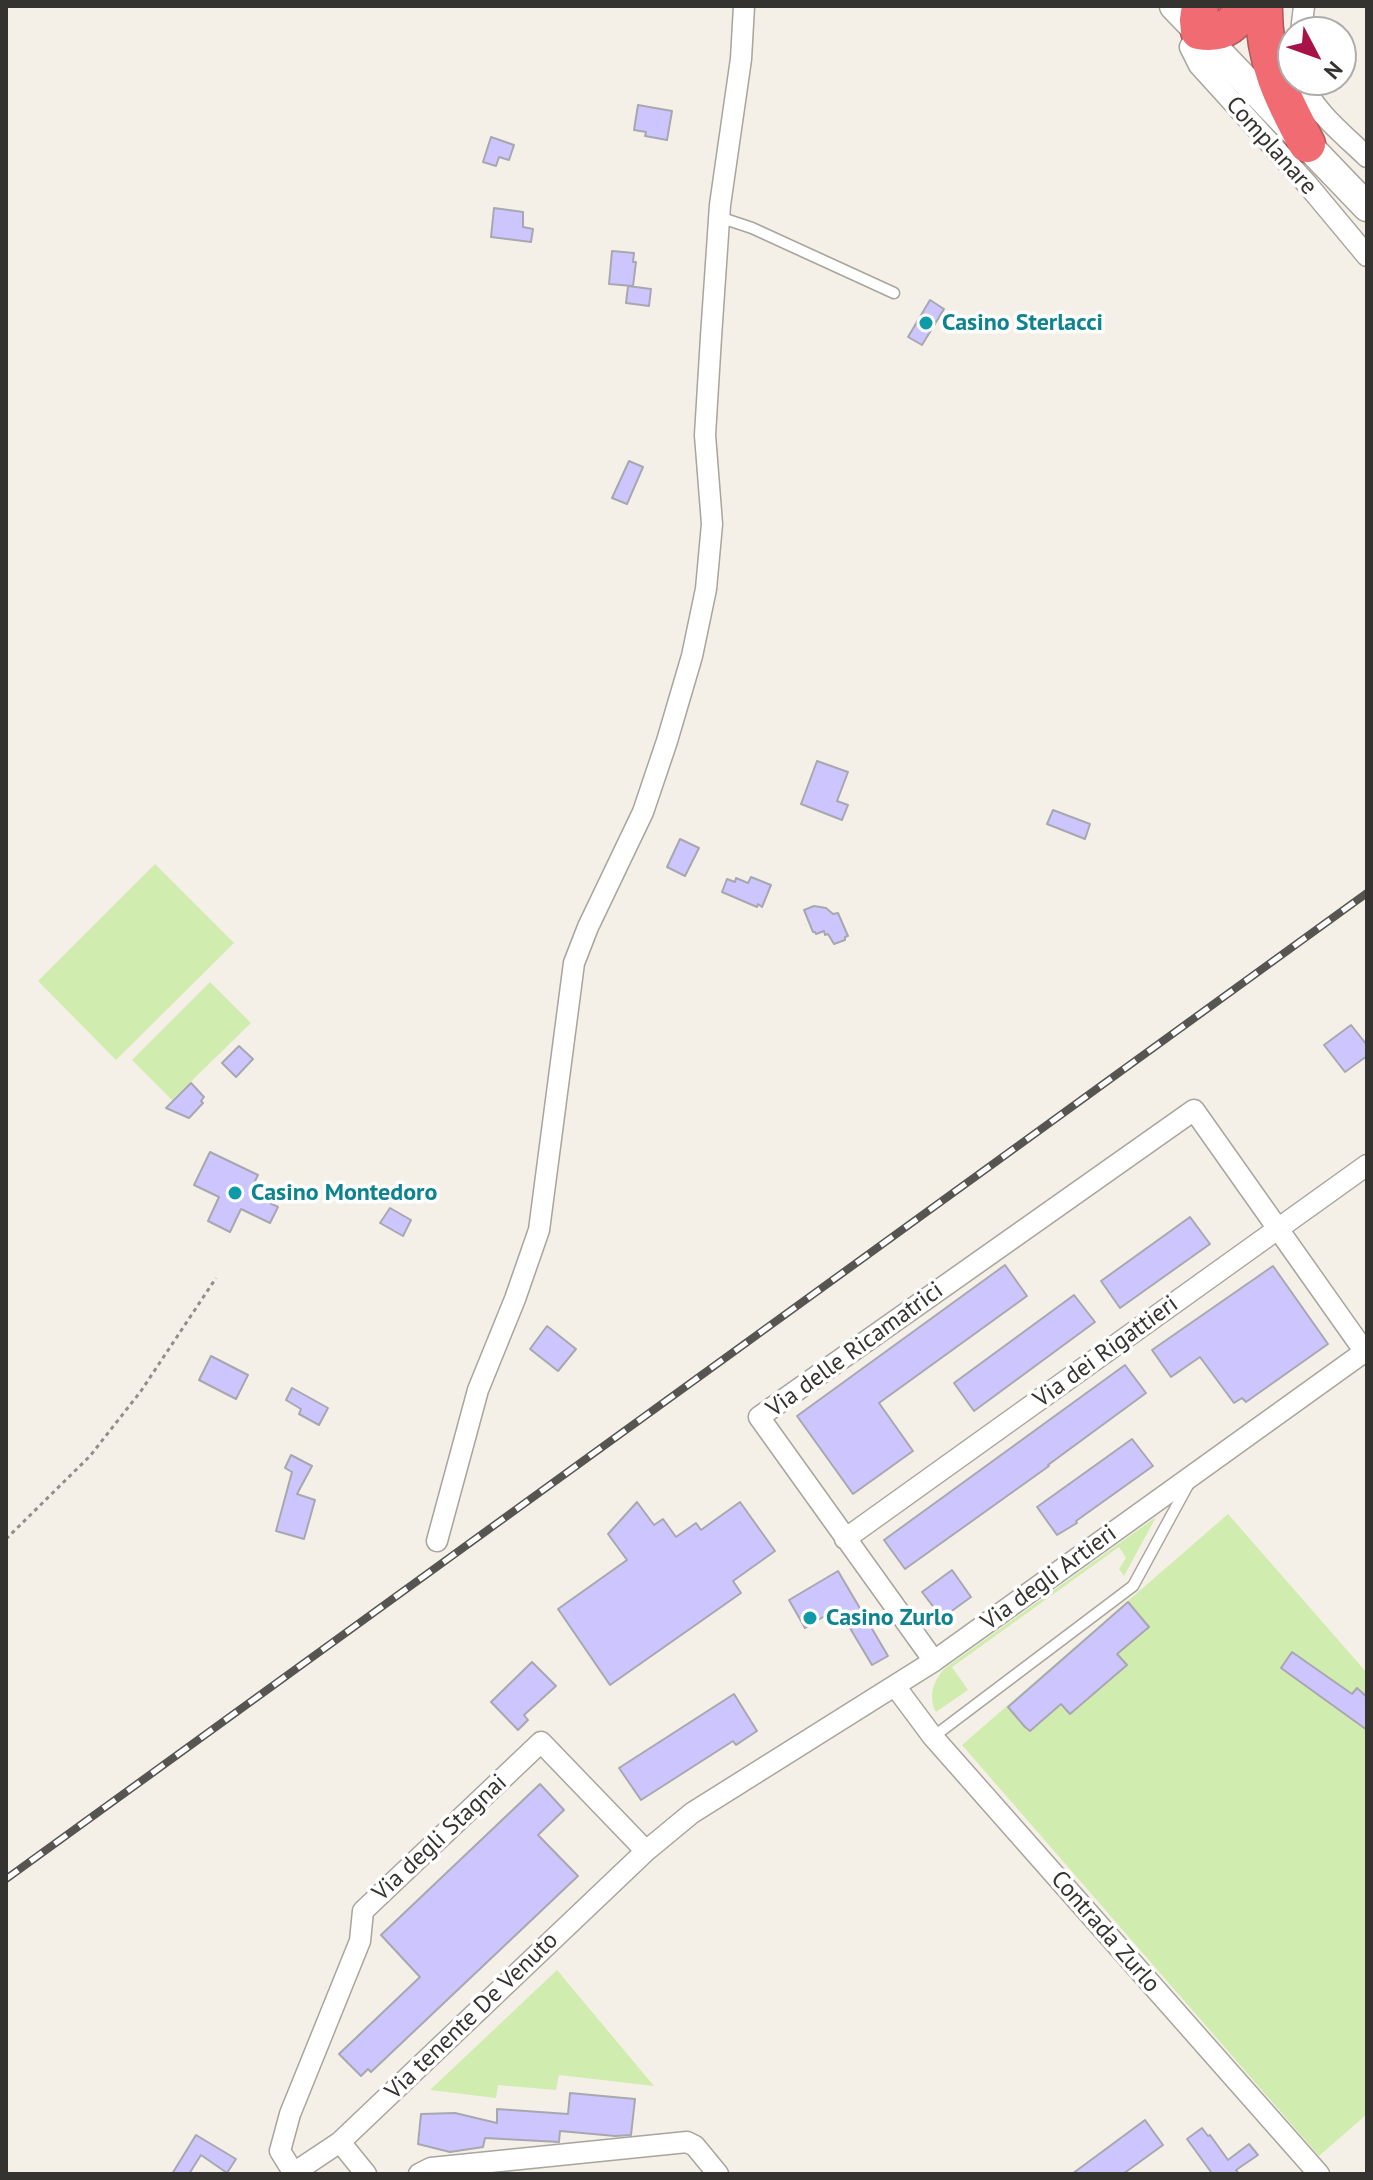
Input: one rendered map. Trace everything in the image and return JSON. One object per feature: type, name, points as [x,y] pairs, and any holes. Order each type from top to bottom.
[{"type":"highway","points":[[1191,14],[1213,32],[1229,27],[1239,18],[1245,6]]},
{"type":"highway","points":[[1264,6],[1264,34],[1273,72],[1307,144]]},
{"type":"street","points":[[437,1541],[478,1390],[539,1230],[574,963],[643,812],[695,643],[706,589],[712,524],[705,435],[719,217],[726,148],[741,59],[744,6]]},
{"type":"street","points":[[1191,14],[1367,207]]},
{"type":"street","name":"Complanare","points":[[1191,14],[1190,47],[1199,65],[1307,184],[1367,256]]},
{"type":"street","points":[[1308,96],[1322,114],[1367,157]]},
{"type":"street","name":"Via delle Ricamatrici","points":[[934,1661],[759,1417],[1194,1110],[1278,1228]]},
{"type":"street","name":"Via dei Rigattieri","points":[[845,1539],[1367,1165]]},
{"type":"street","points":[[1278,1228],[1366,1351]]},
{"type":"street","name":"Via degli Artieri","points":[[646,1851],[692,1813],[934,1661],[1366,1351]]},
{"type":"street","name":"Contrada Zurlo","points":[[895,1686],[933,1737],[1319,2174]]},
{"type":"street","name":"Via degli Stagnai","points":[[292,2173],[280,2151],[290,2114],[360,1941],[363,1911],[541,1742],[646,1851]]},
{"type":"street","name":"Via tenente De Venuto","points":[[292,2173],[340,2142],[646,1851]]},
{"type":"street","points":[[340,2142],[366,2174]]},
{"type":"street","points":[[419,2174],[431,2168],[687,2142],[695,2146],[718,2174]]},
{"type":"lane","points":[[719,217],[752,228],[894,293]]},
{"type":"lane","points":[[933,1737],[1133,1586],[1194,1474]]},
{"type":"path","points":[[6,1539],[90,1456],[141,1391],[216,1278]]},
{"type":"green space","points":[[155,864],[234,943],[116,1060],[38,981]]},
{"type":"green space","points":[[210,982],[251,1023],[172,1100],[132,1060]]},
{"type":"green space","points":[[1228,1514],[1367,1673],[1367,2114],[1319,2156],[962,1745]]},
{"type":"green space","points":[[1156,1517],[1124,1576],[1119,1569],[1126,1558],[1119,1547],[952,1667],[968,1690],[936,1712],[932,1701],[933,1690],[944,1669]]},
{"type":"green space","points":[[557,1970],[654,2086],[559,2075],[556,2090],[498,2085],[496,2098],[430,2090]]},
{"type":"building","points":[[638,105],[672,111],[667,140],[645,136],[646,132],[634,130]]},
{"type":"building","points":[[491,137],[514,145],[509,160],[499,157],[496,166],[483,162]]},
{"type":"building","points":[[494,208],[523,212],[523,227],[533,229],[531,242],[491,237]]},
{"type":"building","points":[[612,251],[634,253],[633,286],[609,284]]},
{"type":"building","points":[[628,286],[651,289],[649,306],[626,303]]},
{"type":"building","name":"Casino Sterlacci","points":[[930,300],[944,309],[922,345],[908,337]]},
{"type":"building","points":[[629,461],[643,467],[627,504],[612,498]]},
{"type":"building","points":[[817,761],[848,772],[837,801],[848,805],[842,820],[801,804]]},
{"type":"building","points":[[1053,810],[1090,824],[1085,839],[1047,824]]},
{"type":"building","points":[[680,839],[699,848],[685,876],[667,867]]},
{"type":"building","points":[[751,877],[771,885],[762,907],[722,892],[727,879],[735,882],[736,878],[748,883]]},
{"type":"building","points":[[814,906],[838,913],[848,936],[845,940],[834,944],[824,931],[813,932],[804,910]]},
{"type":"building","points":[[1351,1025],[1367,1045],[1367,1056],[1345,1072],[1324,1045]]},
{"type":"building","points":[[239,1046],[253,1059],[236,1077],[222,1063]]},
{"type":"building","points":[[191,1083],[204,1097],[203,1103],[189,1118],[166,1108]]},
{"type":"building","name":"Casino Montedoro","points":[[210,1152],[258,1175],[249,1193],[278,1207],[270,1223],[241,1209],[230,1232],[208,1221],[219,1197],[194,1185]]},
{"type":"building","points":[[390,1208],[411,1220],[403,1236],[380,1223]]},
{"type":"building","points":[[1190,1217],[1210,1244],[1120,1308],[1101,1281]]},
{"type":"building","points":[[1005,1265],[1027,1296],[879,1403],[913,1451],[853,1494],[797,1416]]},
{"type":"building","points":[[1273,1266],[1328,1344],[1246,1402],[1242,1398],[1234,1403],[1200,1357],[1171,1377],[1152,1350]]},
{"type":"building","points":[[1074,1295],[1095,1322],[974,1411],[954,1383]]},
{"type":"building","points":[[547,1326],[576,1349],[558,1371],[530,1349]]},
{"type":"building","points":[[211,1356],[248,1375],[236,1399],[199,1380]]},
{"type":"building","points":[[1125,1365],[1146,1393],[905,1569],[884,1540]]},
{"type":"building","points":[[292,1388],[328,1408],[319,1425],[299,1414],[301,1409],[286,1400]]},
{"type":"building","points":[[1132,1439],[1153,1466],[1057,1535],[1037,1507]]},
{"type":"building","points":[[291,1455],[312,1466],[297,1494],[315,1500],[304,1539],[276,1531],[292,1472],[285,1468]]},
{"type":"building","points":[[637,1502],[654,1525],[663,1519],[676,1537],[696,1523],[701,1530],[740,1502],[775,1551],[733,1581],[741,1593],[610,1685],[558,1609],[627,1560],[608,1534]]},
{"type":"building","points":[[952,1570],[971,1597],[942,1618],[922,1592]]},
{"type":"building","name":"Casino Zurlo","points":[[838,1571],[888,1656],[872,1665],[838,1608],[805,1628],[789,1600]]},
{"type":"building","points":[[1128,1602],[1149,1627],[1117,1654],[1127,1665],[1070,1714],[1061,1704],[1030,1731],[1008,1707]]},
{"type":"building","points":[[1292,1652],[1352,1694],[1357,1688],[1367,1697],[1367,1730],[1281,1668]]},
{"type":"building","points":[[532,1662],[556,1686],[524,1715],[528,1720],[518,1730],[491,1702]]},
{"type":"building","points":[[734,1694],[757,1731],[736,1745],[733,1741],[641,1800],[619,1768]]},
{"type":"building","points":[[540,1784],[564,1810],[538,1835],[578,1876],[371,2072],[368,2069],[361,2076],[339,2054],[420,1977],[381,1935]]},
{"type":"building","points":[[570,2093],[635,2099],[631,2135],[560,2131],[559,2142],[485,2138],[483,2147],[450,2152],[418,2144],[421,2114],[455,2113],[497,2123],[497,2109],[568,2114]]},
{"type":"building","points":[[1145,2120],[1163,2145],[1123,2174],[1072,2174]]},
{"type":"building","points":[[1202,2128],[1228,2160],[1249,2144],[1258,2155],[1236,2170],[1239,2174],[1208,2174],[1211,2172],[1187,2139]]},
{"type":"building","points":[[196,2135],[236,2159],[227,2173],[201,2155],[189,2174],[172,2174]]},
{"type":"railway","points":[[6,1879],[1367,893]]},
{"type":"place","name":"Casino Sterlacci","points":[[926,323]]},
{"type":"place","name":"Casino Montedoro","points":[[235,1193]]},
{"type":"place","name":"Casino Zurlo","points":[[810,1618]]}]
